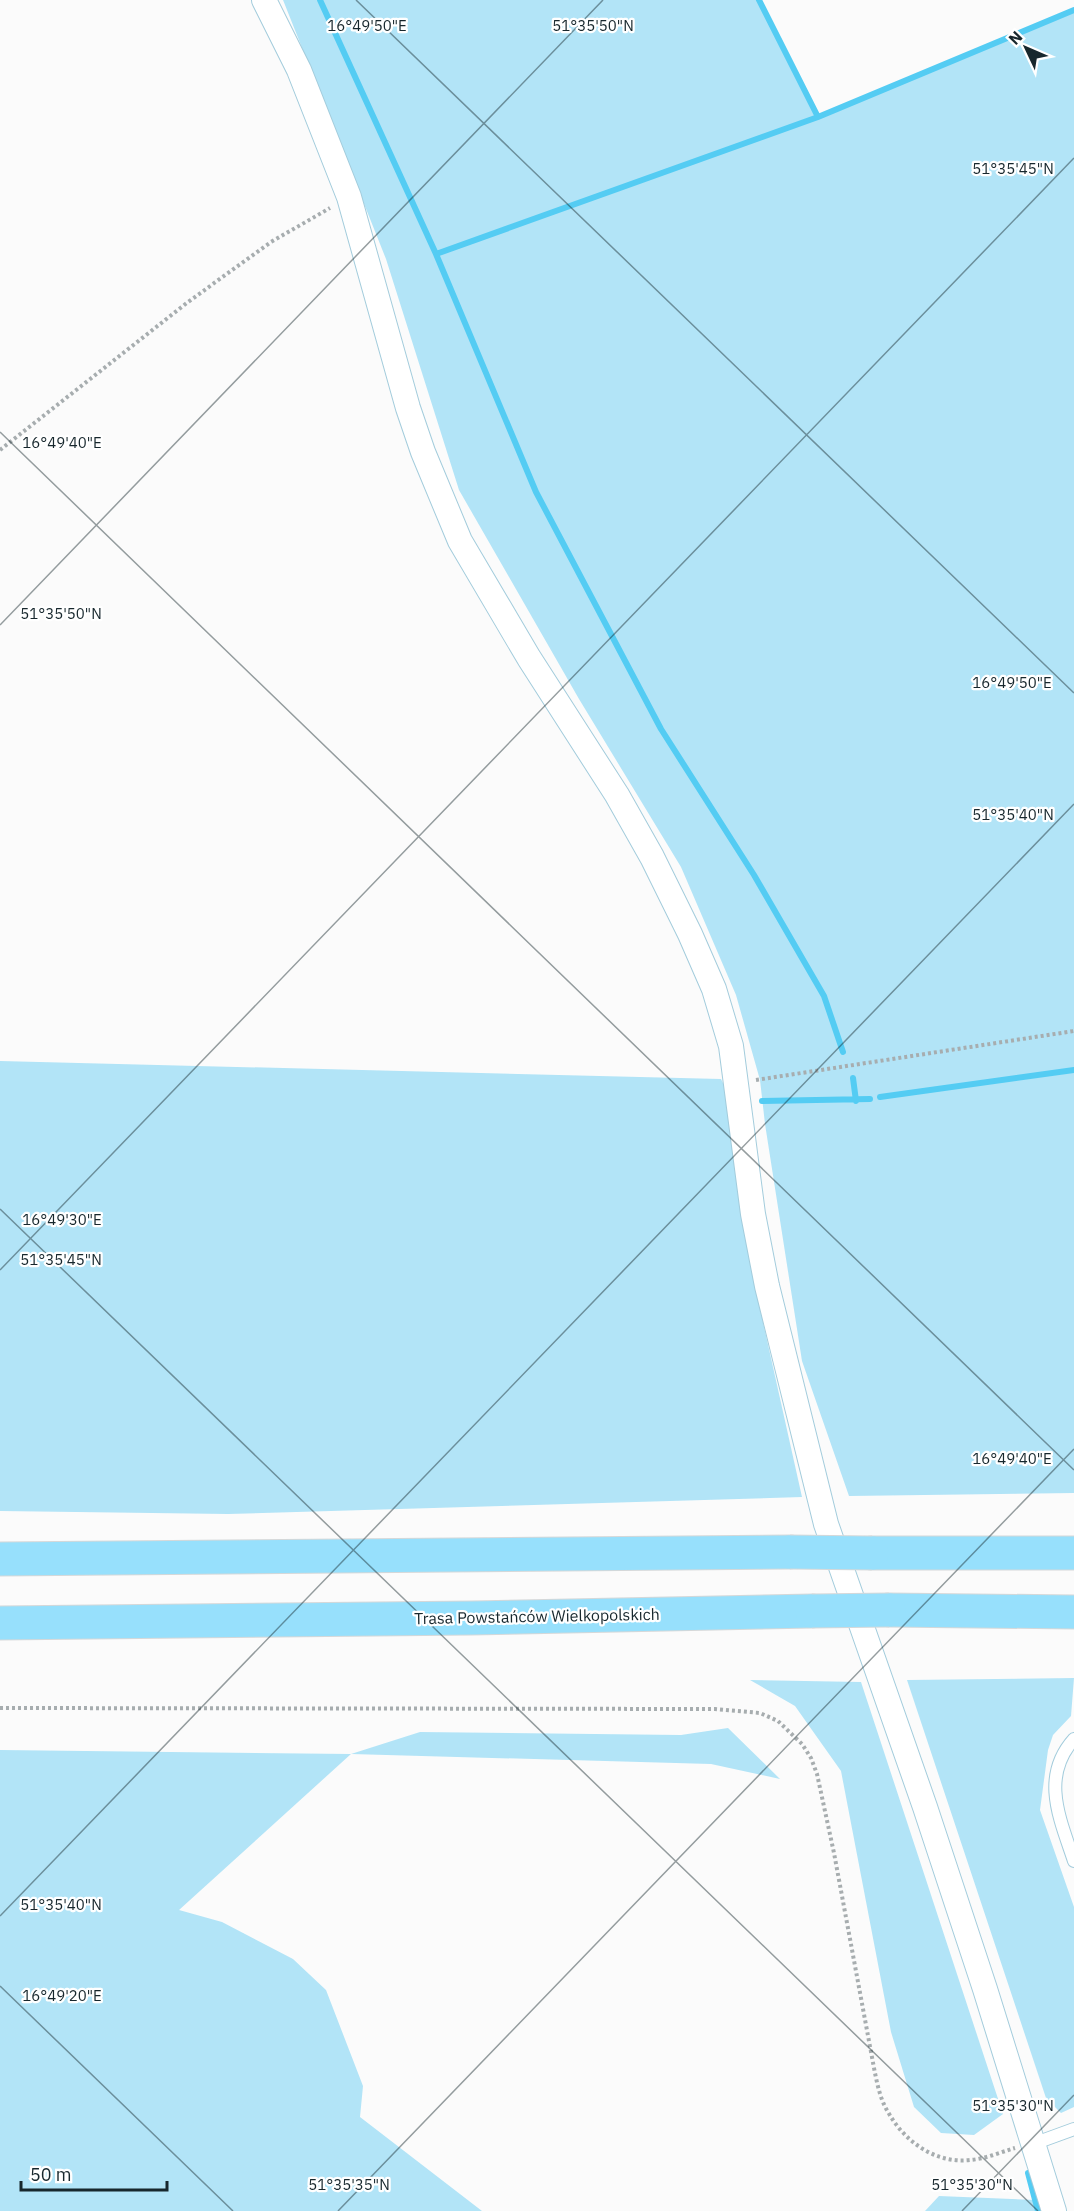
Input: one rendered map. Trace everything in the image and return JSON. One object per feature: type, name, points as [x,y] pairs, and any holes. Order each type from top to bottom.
[{"type":"highway","points":[[0,1559],[790,1552],[1074,1553]]},
{"type":"highway","name":"Trasa Powstańców Wielkopolskich","points":[[0,1623],[472,1618],[889,1610],[1074,1612]]},
{"type":"street","points":[[264,0],[298,70],[349,197],[408,408],[440,495],[460,541],[490,594],[617,795],[652,857],[714,989],[731,1046],[753,1214],[767,1286],[826,1524],[928,1817],[985,1989],[1054,2211]]},
{"type":"lane","points":[[1074,1738],[1061,1758],[1054,1794],[1059,1818],[1074,1861]]},
{"type":"lane","points":[[1033,2144],[1074,2128]]},
{"type":"path","points":[[0,450],[188,302],[271,242],[349,197]]},
{"type":"path","points":[[737,1083],[1074,1031]]},
{"type":"path","points":[[0,1708],[715,1709],[760,1713],[778,1721],[802,1744],[817,1774],[874,2068],[881,2098],[887,2111],[908,2138],[922,2149],[955,2160],[971,2160],[1033,2144]]},
{"type":"shaded area","points":[[283,0],[759,0],[818,117],[1074,10],[1074,1493],[849,1496],[802,1361],[760,1080],[736,995],[681,867],[579,699],[459,490],[386,259]]},
{"type":"shaded area","points":[[0,1061],[721,1079],[728,1093],[752,1273],[802,1497],[228,1514],[0,1511]]},
{"type":"shaded area","points":[[1074,1678],[1071,1716],[1053,1735],[1048,1750],[1040,1810],[1074,1907],[1074,2107],[1061,2113],[1046,2098],[907,1680]]},
{"type":"shaded area","points":[[750,1680],[861,1682],[1003,2114],[974,2135],[941,2133],[914,2107],[891,2032],[841,1771],[795,1706]]},
{"type":"shaded area","points":[[728,1728],[780,1779],[711,1764],[351,1754],[420,1732],[681,1735]]},
{"type":"shaded area","points":[[0,1750],[351,1754],[179,1910],[222,1922],[293,1959],[326,1990],[363,2086],[360,2117],[482,2211],[0,2211]]},
{"type":"shaded area","points":[[939,2196],[1036,2200],[1038,2211],[925,2211]]},
{"type":"waterway","points":[[320,0],[436,254],[536,492],[661,729],[754,875],[824,996],[843,1052]]},
{"type":"waterway","points":[[759,0],[818,117],[1074,10]]},
{"type":"waterway","points":[[436,254],[818,117]]},
{"type":"waterway","points":[[880,1097],[1074,1070]]},
{"type":"waterway","points":[[853,1078],[856,1101]]},
{"type":"waterway","points":[[762,1101],[870,1099]]},
{"type":"waterway","points":[[1028,2173],[1038,2211]]}]
